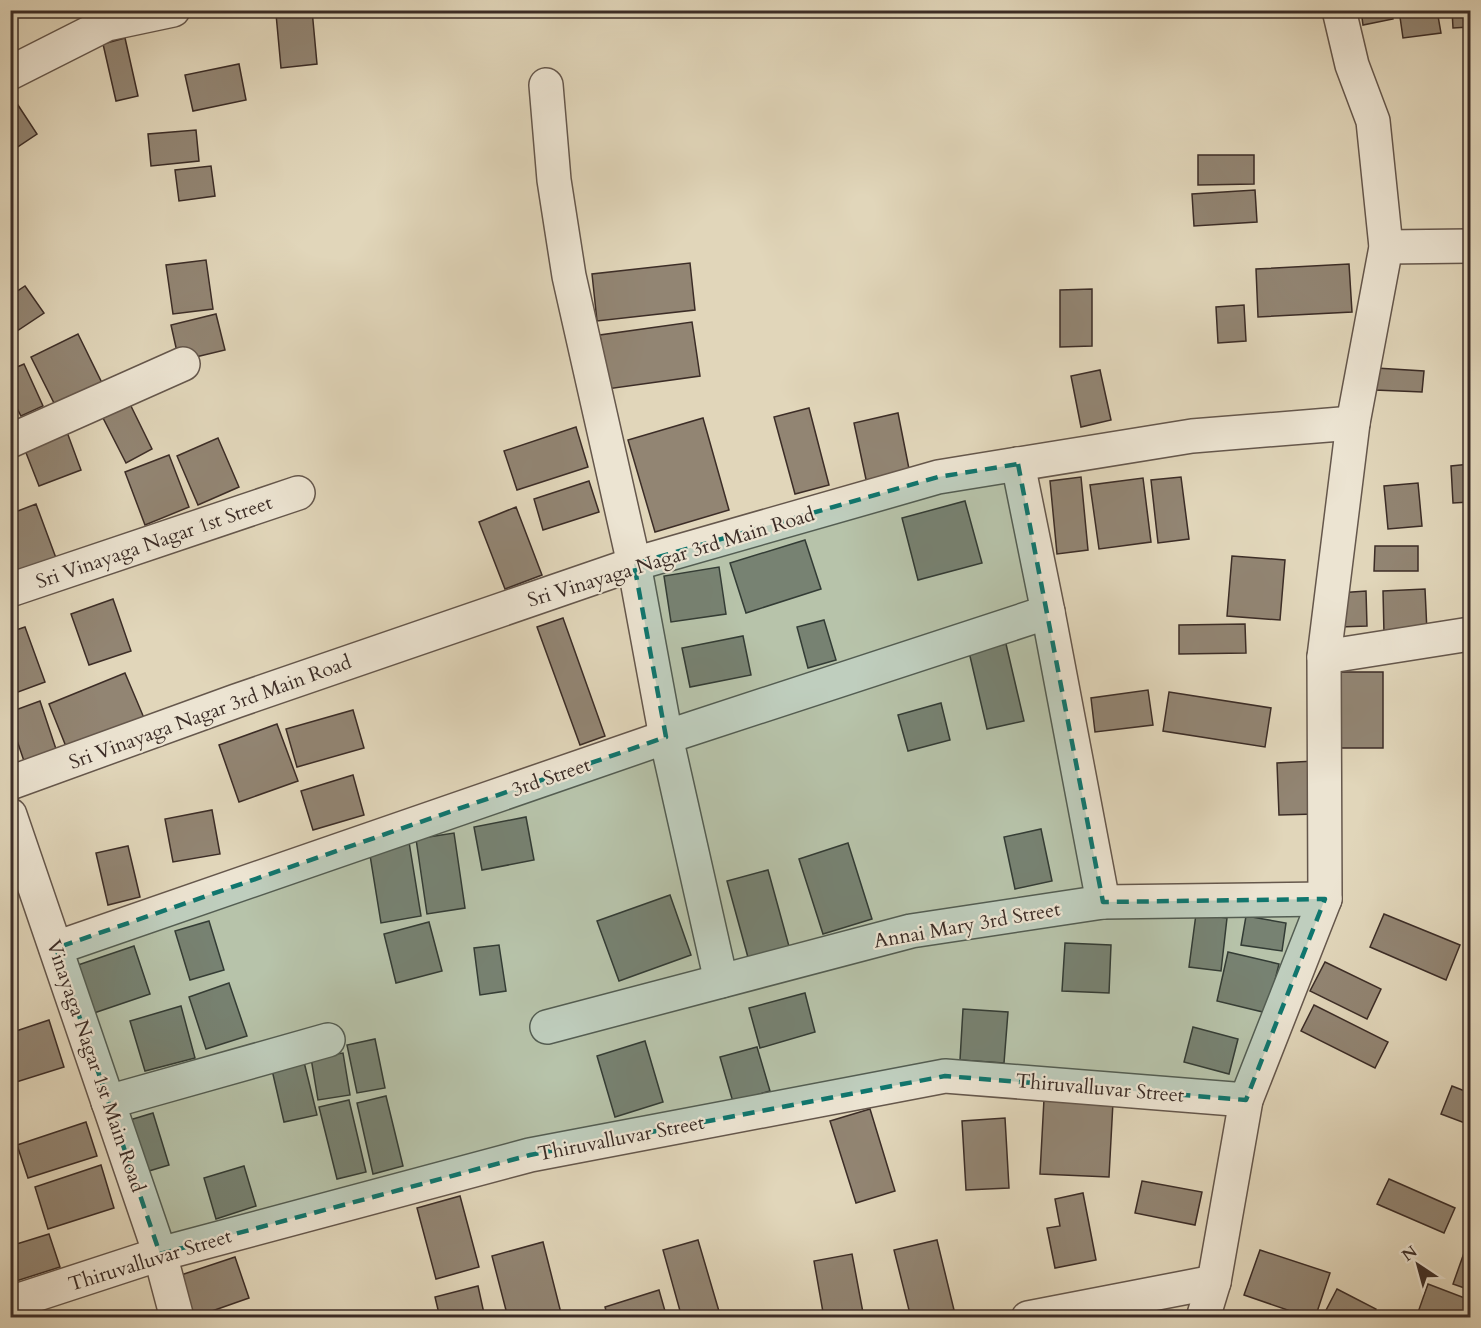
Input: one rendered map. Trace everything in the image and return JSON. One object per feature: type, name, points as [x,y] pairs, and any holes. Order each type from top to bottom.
[{"type":"street","points":[[10,73],[107,24],[173,10]]},
{"type":"street","points":[[1203,1317],[1214,1282],[1246,1100],[1325,899],[1324,657],[1353,423],[1386,247],[1373,121],[1352,64],[1339,10]]},
{"type":"street","points":[[546,85],[554,180],[569,276],[634,564],[666,737],[721,981]]},
{"type":"street","points":[[1386,247],[1470,246]]},
{"type":"street","points":[[10,441],[183,364]]},
{"type":"street","name":"Sri Vinayaga Nagar 3rd Main Road","points":[[10,783],[236,701],[634,564],[938,477],[1192,436],[1353,423]]},
{"type":"street","points":[[1018,464],[1103,902]]},
{"type":"street","name":"Sri Vinayaga Nagar 1st Street","points":[[10,590],[298,493]]},
{"type":"street","name":"3rd Street","points":[[56,948],[666,737],[1048,612]]},
{"type":"street","points":[[1324,657],[1470,634]]},
{"type":"street","name":"Vinayaga Nagar 1st Main Road","points":[[10,815],[160,1254],[177,1317]]},
{"type":"street","name":"Annai Mary 3rd Street","points":[[547,1027],[911,931],[1103,902],[1325,899]]},
{"type":"street","points":[[108,1102],[328,1040]]},
{"type":"street","name":"Thiruvalluvar Street","points":[[10,1303],[160,1254],[530,1155],[945,1076],[1246,1100]]},
{"type":"street","points":[[1028,1317],[1214,1282]]},
{"type":"highlighted area","points":[[1018,464],[1103,902],[1325,899],[1246,1100],[945,1076],[530,1155],[160,1254],[56,948],[666,737],[634,564],[938,477]]},
{"type":"building","points":[[312,10],[317,64],[281,68],[276,14]]},
{"type":"building","points":[[1361,10],[1391,10],[1393,19],[1363,25]]},
{"type":"building","points":[[1399,10],[1437,10],[1441,33],[1403,38]]},
{"type":"building","points":[[1452,10],[1470,10],[1470,27],[1453,28]]},
{"type":"building","points":[[125,38],[138,96],[116,101],[103,44]]},
{"type":"building","points":[[239,64],[246,100],[193,111],[185,75]]},
{"type":"building","points":[[14,99],[37,134],[10,152],[10,101]]},
{"type":"building","points":[[196,130],[199,161],[151,166],[148,134]]},
{"type":"building","points":[[1198,155],[1254,155],[1254,184],[1198,185]]},
{"type":"building","points":[[211,166],[215,196],[179,201],[175,170]]},
{"type":"building","points":[[1255,190],[1257,222],[1194,226],[1192,194]]},
{"type":"building","points":[[206,260],[213,309],[173,314],[166,265]]},
{"type":"building","points":[[690,263],[695,310],[597,321],[592,274]]},
{"type":"building","points":[[1349,264],[1352,312],[1258,317],[1256,269]]},
{"type":"building","points":[[25,286],[44,313],[17,331],[10,322],[10,296]]},
{"type":"building","points":[[1092,289],[1092,346],[1060,347],[1060,290]]},
{"type":"building","points":[[1244,305],[1246,341],[1218,343],[1216,307]]},
{"type":"building","points":[[216,314],[225,350],[179,361],[171,325]]},
{"type":"building","points":[[692,322],[700,376],[607,389],[600,335]]},
{"type":"building","points":[[78,334],[102,383],[55,405],[31,357]]},
{"type":"building","points":[[24,364],[43,406],[21,416],[10,395],[10,370]]},
{"type":"building","points":[[1376,368],[1424,371],[1422,392],[1375,390]]},
{"type":"building","points":[[1100,370],[1111,420],[1081,427],[1071,376]]},
{"type":"building","points":[[128,400],[152,449],[126,463],[101,414]]},
{"type":"building","points":[[809,408],[829,485],[795,494],[774,417]]},
{"type":"building","points":[[898,413],[910,474],[867,484],[854,423]]},
{"type":"building","points":[[703,418],[729,510],[655,532],[628,440]]},
{"type":"building","points":[[64,424],[81,470],[39,486],[21,440]]},
{"type":"building","points":[[576,427],[588,467],[517,490],[504,451]]},
{"type":"building","points":[[218,438],[239,487],[198,505],[177,456]]},
{"type":"building","points":[[169,455],[189,507],[145,525],[125,472]]},
{"type":"building","points":[[1470,464],[1470,502],[1453,503],[1451,466]]},
{"type":"building","points":[[1081,477],[1088,550],[1057,554],[1050,481]]},
{"type":"building","points":[[1181,477],[1189,539],[1158,543],[1151,480]]},
{"type":"building","points":[[1143,478],[1151,542],[1099,549],[1090,485]]},
{"type":"building","points":[[589,481],[599,512],[543,530],[534,499]]},
{"type":"building","points":[[1418,483],[1422,526],[1388,529],[1384,486]]},
{"type":"building","points":[[965,501],[982,563],[918,580],[902,518]]},
{"type":"building","points":[[36,504],[56,558],[10,574],[10,514]]},
{"type":"building","points":[[516,507],[542,575],[505,589],[479,522]]},
{"type":"building","points":[[805,540],[821,589],[746,613],[730,563]]},
{"type":"building","points":[[1375,546],[1418,546],[1418,571],[1374,571]]},
{"type":"building","points":[[1232,556],[1285,560],[1280,620],[1227,616]]},
{"type":"building","points":[[719,567],[726,614],[671,622],[664,576]]},
{"type":"building","points":[[1425,589],[1427,632],[1384,634],[1383,591]]},
{"type":"building","points":[[1366,591],[1367,626],[1340,627],[1338,593]]},
{"type":"building","points":[[113,599],[131,651],[89,665],[71,614]]},
{"type":"building","points":[[563,618],[605,736],[580,745],[537,627]]},
{"type":"building","points":[[824,620],[836,660],[808,668],[797,627]]},
{"type":"building","points":[[1245,624],[1246,653],[1179,654],[1179,625]]},
{"type":"building","points":[[25,627],[45,682],[10,695],[10,632]]},
{"type":"building","points":[[743,636],[751,675],[690,687],[682,648]]},
{"type":"building","points":[[1006,644],[1024,721],[987,729],[969,652]]},
{"type":"building","points":[[1338,672],[1383,672],[1383,748],[1338,748]]},
{"type":"building","points":[[125,673],[144,718],[67,749],[49,704]]},
{"type":"building","points":[[1148,690],[1153,725],[1095,732],[1091,698]]},
{"type":"building","points":[[1169,692],[1271,708],[1265,747],[1163,731]]},
{"type":"building","points":[[40,701],[57,752],[25,764],[10,720],[10,712]]},
{"type":"building","points":[[941,703],[950,740],[908,751],[898,715]]},
{"type":"building","points":[[353,710],[364,748],[297,767],[286,729]]},
{"type":"building","points":[[277,724],[298,781],[239,802],[219,745]]},
{"type":"building","points":[[1315,761],[1316,814],[1279,815],[1277,763]]},
{"type":"building","points":[[353,775],[364,815],[313,830],[301,791]]},
{"type":"building","points":[[212,810],[220,854],[173,862],[165,819]]},
{"type":"building","points":[[526,817],[534,860],[482,870],[474,827]]},
{"type":"building","points":[[1041,829],[1052,881],[1015,889],[1004,837]]},
{"type":"building","points":[[454,833],[465,908],[427,914],[416,839]]},
{"type":"building","points":[[409,842],[421,916],[381,923],[369,849]]},
{"type":"building","points":[[848,843],[872,919],[823,934],[799,859]]},
{"type":"building","points":[[128,846],[140,897],[108,905],[96,853]]},
{"type":"building","points":[[768,870],[790,950],[749,961],[727,881]]},
{"type":"building","points":[[670,895],[691,955],[619,981],[597,921]]},
{"type":"building","points":[[1196,914],[1227,918],[1221,971],[1189,967]]},
{"type":"building","points":[[1384,914],[1460,945],[1446,980],[1370,947]]},
{"type":"building","points":[[1246,916],[1286,923],[1282,951],[1241,945]]},
{"type":"building","points":[[209,921],[224,970],[190,980],[175,931]]},
{"type":"building","points":[[429,922],[442,971],[396,983],[384,934]]},
{"type":"building","points":[[1065,943],[1111,945],[1109,993],[1062,991]]},
{"type":"building","points":[[499,945],[506,991],[480,995],[474,948]]},
{"type":"building","points":[[134,946],[150,994],[94,1013],[78,965]]},
{"type":"building","points":[[1228,952],[1279,964],[1267,1013],[1217,1001]]},
{"type":"building","points":[[1325,962],[1381,989],[1367,1019],[1310,991]]},
{"type":"building","points":[[229,983],[247,1036],[206,1049],[189,997]]},
{"type":"building","points":[[805,993],[815,1032],[760,1048],[749,1008]]},
{"type":"building","points":[[1314,1005],[1388,1042],[1375,1068],[1301,1031]]},
{"type":"building","points":[[181,1006],[195,1058],[145,1071],[130,1021]]},
{"type":"building","points":[[963,1009],[1008,1012],[1004,1063],[960,1060]]},
{"type":"building","points":[[49,1020],[64,1067],[10,1084],[10,1033]]},
{"type":"building","points":[[1193,1027],[1238,1039],[1229,1074],[1184,1062]]},
{"type":"building","points":[[375,1039],[385,1088],[357,1093],[347,1045]]},
{"type":"building","points":[[645,1041],[663,1102],[615,1117],[597,1056]]},
{"type":"building","points":[[757,1047],[770,1091],[733,1102],[720,1057]]},
{"type":"building","points":[[343,1053],[350,1095],[318,1100],[311,1058]]},
{"type":"building","points":[[304,1062],[317,1115],[284,1122],[272,1070]]},
{"type":"building","points":[[1452,1086],[1470,1093],[1470,1125],[1441,1114]]},
{"type":"building","points":[[386,1096],[403,1166],[373,1174],[357,1103]]},
{"type":"building","points":[[1044,1099],[1113,1102],[1109,1177],[1040,1174]]},
{"type":"building","points":[[349,1100],[366,1172],[337,1179],[319,1107]]},
{"type":"building","points":[[870,1109],[895,1191],[856,1203],[830,1121]]},
{"type":"building","points":[[153,1113],[169,1165],[139,1174],[123,1122]]},
{"type":"building","points":[[1005,1118],[1009,1188],[966,1190],[962,1121]]},
{"type":"building","points":[[86,1122],[97,1156],[28,1178],[17,1145]]},
{"type":"building","points":[[101,1165],[114,1208],[48,1229],[35,1187]]},
{"type":"building","points":[[244,1166],[256,1206],[216,1219],[204,1178]]},
{"type":"building","points":[[1389,1179],[1455,1208],[1444,1233],[1377,1204]]},
{"type":"building","points":[[1142,1181],[1202,1192],[1195,1225],[1135,1213]]},
{"type":"building","points":[[1083,1193],[1096,1260],[1055,1268],[1047,1228],[1060,1226],[1055,1199]]},
{"type":"building","points":[[460,1196],[479,1267],[436,1279],[417,1208]]},
{"type":"building","points":[[49,1234],[60,1267],[10,1283],[10,1246]]},
{"type":"building","points":[[1470,1236],[1470,1290],[1453,1284]]},
{"type":"building","points":[[698,1240],[721,1318],[682,1318],[663,1250]]},
{"type":"building","points":[[937,1240],[954,1310],[924,1318],[911,1318],[894,1250]]},
{"type":"building","points":[[543,1242],[561,1313],[545,1318],[508,1318],[492,1256]]},
{"type":"building","points":[[1260,1250],[1330,1273],[1315,1318],[1244,1295]]},
{"type":"building","points":[[852,1254],[864,1318],[824,1318],[814,1261]]},
{"type":"building","points":[[235,1257],[249,1298],[192,1318],[175,1277]]},
{"type":"building","points":[[1428,1284],[1470,1300],[1470,1318],[1416,1318]]},
{"type":"building","points":[[478,1286],[485,1318],[440,1318],[435,1297]]},
{"type":"building","points":[[1337,1289],[1376,1309],[1372,1318],[1322,1318]]},
{"type":"building","points":[[659,1290],[667,1318],[608,1318],[605,1307]]}]
